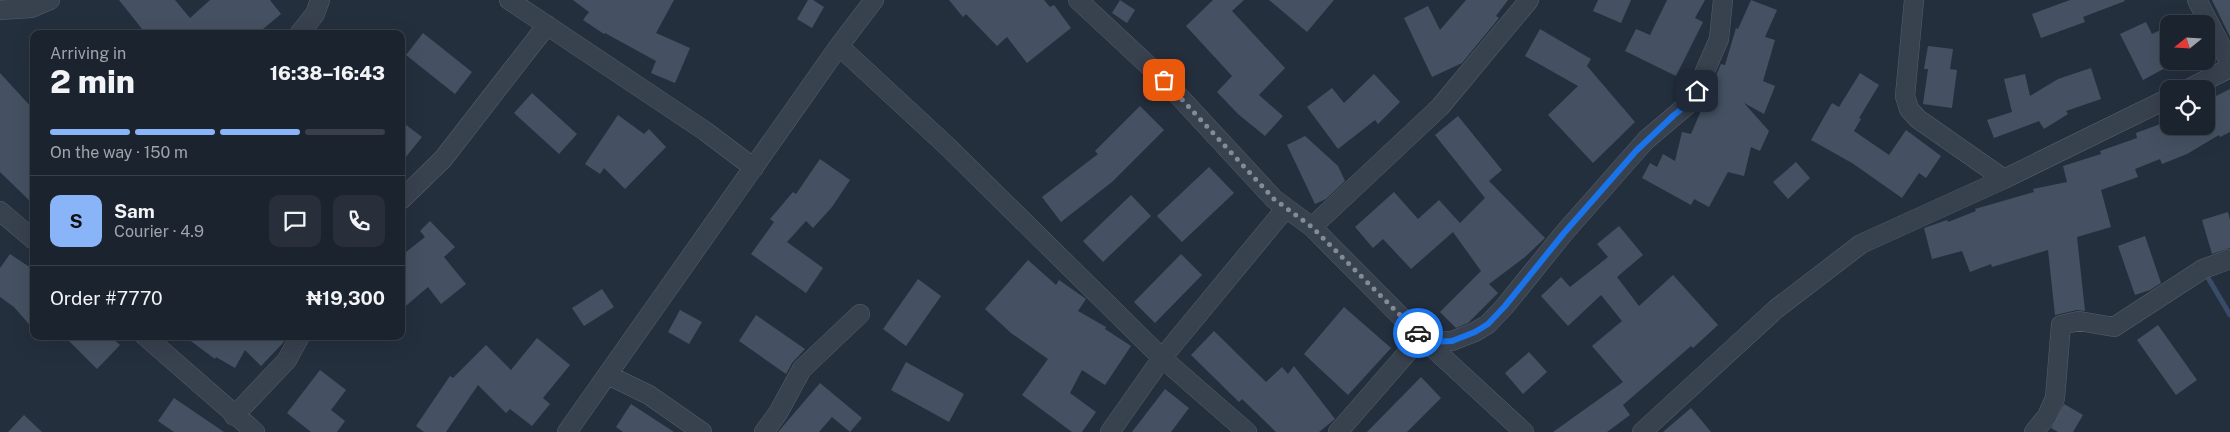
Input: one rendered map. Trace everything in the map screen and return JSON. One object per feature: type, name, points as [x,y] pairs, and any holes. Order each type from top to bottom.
[{"type":"street","points":[[0,10],[31,8],[50,0]]},
{"type":"street","points":[[302,30],[315,14],[320,0]]},
{"type":"street","points":[[509,0],[705,131],[754,168]]},
{"type":"street","points":[[1078,0],[1164,80],[1274,199],[1312,227],[1424,340],[1524,432]]},
{"type":"street","points":[[1312,227],[1440,107],[1530,0]]},
{"type":"street","points":[[1338,432],[1424,340],[1452,341],[1475,332],[1488,324],[1505,306],[1564,233],[1646,140],[1692,101],[1719,39],[1722,0]]},
{"type":"street","points":[[1914,0],[1906,96],[1909,109],[1918,119],[2004,179]]},
{"type":"street","points":[[2197,0],[2230,63]]},
{"type":"street","points":[[567,432],[839,46],[865,3]]},
{"type":"street","points":[[405,196],[442,159],[546,25]]},
{"type":"street","points":[[839,46],[948,146],[1162,358],[1247,432]]},
{"type":"street","points":[[2206,80],[2230,68]]},
{"type":"street","points":[[1642,432],[1776,309],[1861,244],[2004,179],[2160,102]]},
{"type":"street","points":[[1110,432],[1162,358],[1286,208]]},
{"type":"street","points":[[0,211],[30,237]]},
{"type":"street","points":[[2034,432],[2047,416],[2056,398],[2062,325],[2079,321],[2114,327],[2203,269],[2230,259]]},
{"type":"street","points":[[764,432],[778,413],[802,369],[860,314]]},
{"type":"street","points":[[149,340],[234,416],[255,432]]},
{"type":"street","points":[[234,416],[287,360],[298,340]]},
{"type":"street","points":[[608,375],[649,395],[702,432]]},
{"type":"building","points":[[119,0],[175,0],[190,18],[210,0],[270,0],[281,14],[262,30],[143,30]]},
{"type":"building","points":[[573,0],[674,0],[656,33],[690,48],[675,83],[651,73],[656,61],[604,34],[583,20],[589,12]]},
{"type":"building","points":[[808,0],[813,0],[824,7],[812,28],[797,19]]},
{"type":"building","points":[[949,0],[1044,0],[1050,7],[1054,5],[1071,28],[1027,63],[1007,37],[997,46],[966,14],[963,17]]},
{"type":"building","points":[[1120,0],[1135,10],[1127,23],[1112,13]]},
{"type":"building","points":[[1213,0],[1244,0],[1232,11],[1285,68],[1259,95],[1283,116],[1265,136],[1238,114],[1217,92],[1232,76],[1186,26]]},
{"type":"building","points":[[1269,0],[1334,0],[1307,32]]},
{"type":"building","points":[[1466,0],[1508,0],[1496,16],[1499,18],[1462,63],[1432,77],[1404,18],[1428,6],[1440,30]]},
{"type":"building","points":[[1598,0],[1631,0],[1621,23],[1593,11]]},
{"type":"building","points":[[1667,0],[1705,0],[1695,18],[1703,22],[1676,76],[1625,51],[1636,29],[1650,35]]},
{"type":"building","points":[[1751,0],[1777,10],[1765,37],[1775,40],[1763,81],[1775,86],[1764,114],[1744,103],[1769,131],[1760,151],[1751,147],[1744,176],[1728,172],[1709,207],[1694,199],[1691,205],[1642,178],[1650,163],[1657,167],[1663,154],[1675,161],[1682,132],[1691,134],[1721,64],[1725,65],[1736,28],[1738,29]]},
{"type":"building","points":[[2070,0],[2125,1],[2083,17],[2085,22],[2041,38],[2032,14]]},
{"type":"building","points":[[2212,0],[2230,0],[2230,37]]},
{"type":"building","points":[[2146,22],[2152,34],[2160,30],[2160,70],[2162,70],[2143,80],[2120,34]]},
{"type":"building","points":[[1540,29],[1591,59],[1587,66],[1635,122],[1593,163],[1548,115],[1578,86],[1525,56]]},
{"type":"building","points":[[423,33],[472,72],[455,94],[406,55]]},
{"type":"building","points":[[1928,46],[1953,49],[1950,69],[1957,70],[1952,108],[1923,104],[1928,69],[1924,69]]},
{"type":"building","points":[[2091,68],[2101,99],[2066,111],[2068,114],[2044,129],[2039,121],[1994,138],[1987,120],[2012,112],[2004,79],[2025,74],[2030,96],[2058,79]]},
{"type":"building","points":[[0,73],[30,106],[30,201],[0,172]]},
{"type":"building","points":[[1860,73],[1879,85],[1859,118],[1861,119],[1854,131],[1889,155],[1906,130],[1941,156],[1926,178],[1919,173],[1902,198],[1852,163],[1811,140],[1832,103],[1839,107]]},
{"type":"building","points":[[1374,74],[1400,102],[1378,124],[1375,120],[1338,149],[1307,107],[1332,88],[1344,103]]},
{"type":"building","points":[[2230,89],[2230,132],[2220,137],[2219,135],[2187,154],[2162,164],[2160,159],[2135,169],[2138,177],[2101,190],[2111,227],[2077,237],[2085,311],[2077,310],[2055,315],[2048,250],[1992,267],[1991,264],[1970,272],[1962,251],[1932,259],[1924,228],[1947,220],[1948,222],[1976,211],[1975,209],[2034,192],[2033,189],[2067,182],[2063,166],[2101,154],[2100,151],[2137,138],[2136,133],[2160,124],[2160,135],[2215,135],[2215,96]]},
{"type":"building","points":[[532,93],[577,134],[559,154],[514,113]]},
{"type":"building","points":[[1140,106],[1164,130],[1112,182],[1061,222],[1042,197],[1098,154],[1095,151]]},
{"type":"building","points":[[618,115],[644,134],[649,129],[666,147],[625,189],[604,168],[600,174],[585,164]]},
{"type":"building","points":[[1458,116],[1502,170],[1489,181],[1545,238],[1525,257],[1489,284],[1498,293],[1468,323],[1456,328],[1440,312],[1481,271],[1453,232],[1411,269],[1383,239],[1373,248],[1355,227],[1394,192],[1418,219],[1439,200],[1460,223],[1485,198],[1435,135]]},
{"type":"building","points":[[405,124],[422,137],[405,158]]},
{"type":"building","points":[[1305,136],[1338,166],[1345,181],[1326,199],[1315,204],[1287,145]]},
{"type":"building","points":[[820,159],[850,180],[832,207],[813,228],[806,221],[787,242],[823,268],[806,293],[751,254],[774,222],[770,219],[793,192],[796,194]]},
{"type":"building","points":[[1796,162],[1810,178],[1788,199],[1773,182]]},
{"type":"building","points":[[1209,167],[1234,193],[1182,242],[1157,216]]},
{"type":"building","points":[[1131,195],[1151,216],[1103,262],[1083,241]]},
{"type":"building","points":[[2228,212],[2230,220],[2230,248],[2212,254],[2202,220]]},
{"type":"building","points":[[430,221],[455,247],[444,257],[466,284],[441,304],[428,287],[405,307],[405,253],[425,237],[420,231]]},
{"type":"building","points":[[1619,226],[1643,255],[1617,277],[1639,306],[1673,275],[1718,325],[1623,405],[1630,415],[1607,432],[1553,432],[1623,382],[1592,346],[1622,321],[1601,295],[1568,326],[1541,296],[1561,277],[1570,287],[1608,257],[1597,244]]},
{"type":"building","points":[[2145,236],[2161,283],[2150,290],[2135,295],[2118,246]]},
{"type":"building","points":[[10,254],[30,267],[30,325],[14,307],[0,297],[0,268]]},
{"type":"building","points":[[1181,254],[1202,275],[1155,323],[1134,302]]},
{"type":"building","points":[[1028,260],[1056,285],[1059,280],[1086,299],[1078,311],[1106,327],[1105,329],[1131,346],[1105,385],[1082,370],[1070,393],[1096,412],[1082,432],[1072,432],[1022,395],[1048,359],[1011,333],[985,309]]},
{"type":"building","points":[[918,279],[941,296],[906,346],[883,329]]},
{"type":"building","points":[[602,289],[614,307],[584,326],[572,308]]},
{"type":"building","points":[[1344,307],[1391,348],[1348,395],[1304,354]]},
{"type":"building","points":[[680,310],[702,322],[689,344],[668,332]]},
{"type":"building","points":[[756,315],[805,349],[792,363],[786,374],[739,341]]},
{"type":"building","points":[[2158,325],[2197,380],[2176,395],[2137,340]]},
{"type":"building","points":[[1214,331],[1266,382],[1282,367],[1288,374],[1294,366],[1335,419],[1319,432],[1276,432],[1242,399],[1239,402],[1191,355]]},
{"type":"building","points":[[537,338],[570,365],[543,398],[550,404],[532,426],[510,409],[506,413],[478,385],[446,432],[424,432],[416,426],[450,376],[453,378],[486,345],[511,370]]},
{"type":"building","points":[[68,340],[114,340],[120,345],[97,369]]},
{"type":"building","points":[[189,340],[285,340],[261,366],[245,350],[235,368],[216,357],[215,359]]},
{"type":"building","points":[[1529,352],[1547,372],[1523,394],[1505,373]]},
{"type":"building","points":[[906,362],[964,394],[949,422],[891,390]]},
{"type":"building","points":[[320,370],[346,390],[331,410],[345,421],[337,432],[311,432],[287,413]]},
{"type":"building","points":[[1421,377],[1441,398],[1407,432],[1367,432]]},
{"type":"building","points":[[820,383],[862,418],[850,432],[832,417],[819,432],[778,432]]},
{"type":"building","points":[[1165,389],[1189,408],[1171,432],[1132,432]]},
{"type":"building","points":[[174,398],[224,432],[174,432],[158,421]]},
{"type":"building","points":[[631,404],[674,432],[623,432],[616,427]]},
{"type":"building","points":[[2064,404],[2083,415],[2073,432],[2058,432],[2051,428]]},
{"type":"building","points":[[1691,408],[1711,432],[1663,432]]},
{"type":"building","points":[[24,415],[42,432],[8,432]]},
{"type":"waterway","points":[[2204,271],[2230,315]]},
{"type":"way so far","points":[[1164,80],[1274,199],[1312,227],[1418,333]]},
{"type":"route","points":[[1418,333],[1427,342],[1452,341],[1475,332],[1488,324],[1636,151],[1646,140],[1692,101],[1697,91]]}]
